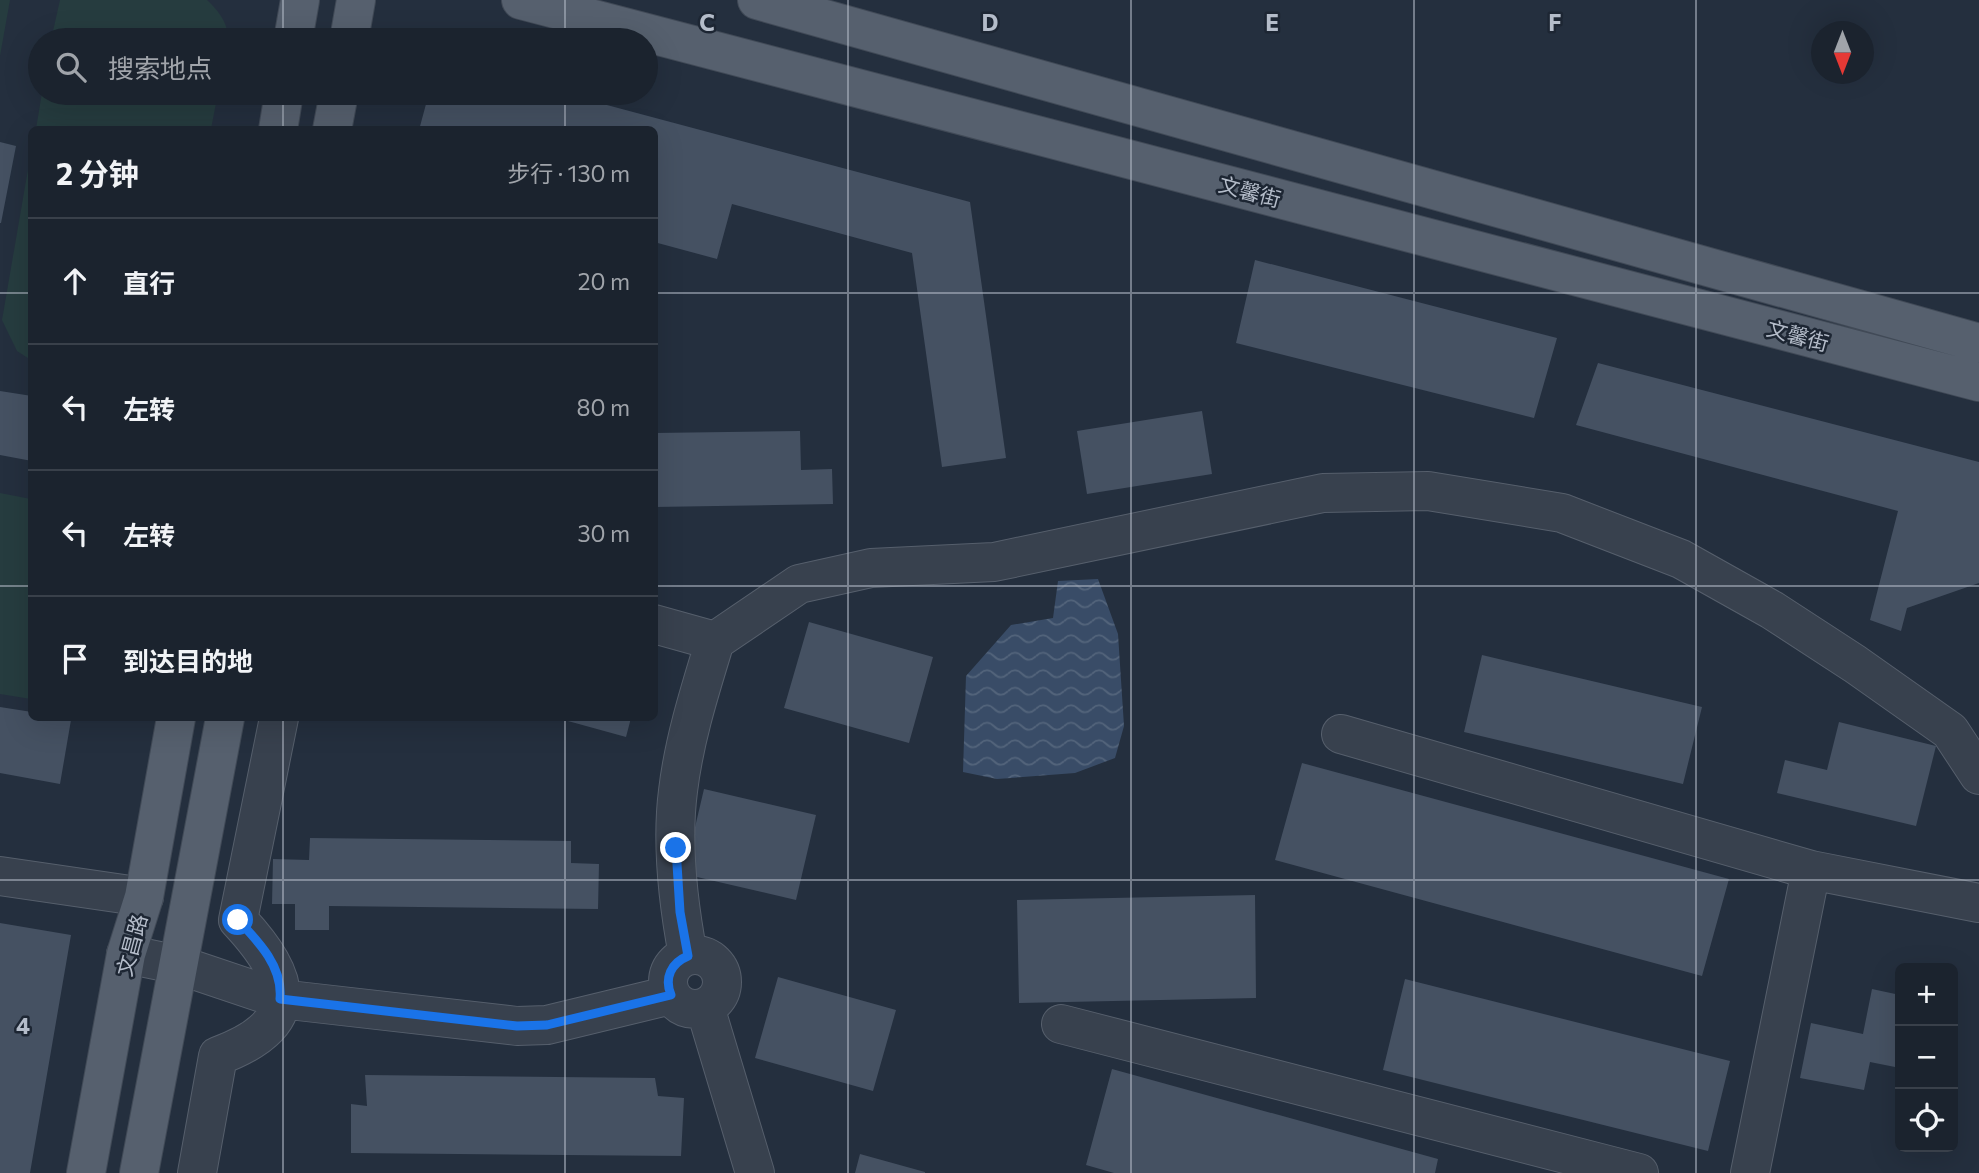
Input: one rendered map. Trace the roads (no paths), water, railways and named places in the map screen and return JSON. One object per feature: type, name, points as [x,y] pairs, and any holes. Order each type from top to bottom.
[{"type":"main road","points":[[295,28],[300,0]]},
{"type":"main road","points":[[351,28],[356,0]]},
{"type":"main road","name":"文馨街","points":[[521,0],[628,28]]},
{"type":"main road","name":"文馨街","points":[[757,0],[1979,343]]},
{"type":"main road","name":"文馨街","points":[[658,36],[1979,382]]},
{"type":"main road","points":[[279,126],[282,105]]},
{"type":"main road","points":[[333,126],[337,105]]},
{"type":"main road","name":"文昌路","points":[[86,1173],[126,954],[144,897],[175,721]]},
{"type":"main road","points":[[139,1173],[224,721]]},
{"type":"street","points":[[126,954],[179,965],[280,999],[517,1026],[547,1025],[688,1001],[712,1003],[721,987],[719,969],[706,957],[688,956],[679,899],[676,848],[677,794],[685,747],[715,640],[799,584],[871,568],[994,562],[1323,493],[1428,491],[1562,513],[1681,559],[1782,617],[1950,731],[1979,775]]},
{"type":"street","points":[[658,625],[715,640]]},
{"type":"street","points":[[197,1173],[218,1056],[241,1048],[257,1038],[273,1023],[278,1014],[281,989],[272,960],[238,920],[278,721]]},
{"type":"street","points":[[1341,734],[1811,870],[1979,903]]},
{"type":"street","points":[[1750,1173],[1811,870]]},
{"type":"street","points":[[0,876],[144,897]]},
{"type":"street","points":[[688,1001],[755,1173]]},
{"type":"street","points":[[1061,1024],[1639,1173]]},
{"type":"water","points":[[1098,579],[1118,634],[1124,726],[1115,758],[1075,773],[997,779],[963,772],[966,676],[1011,625],[1053,618],[1058,581]]}]
